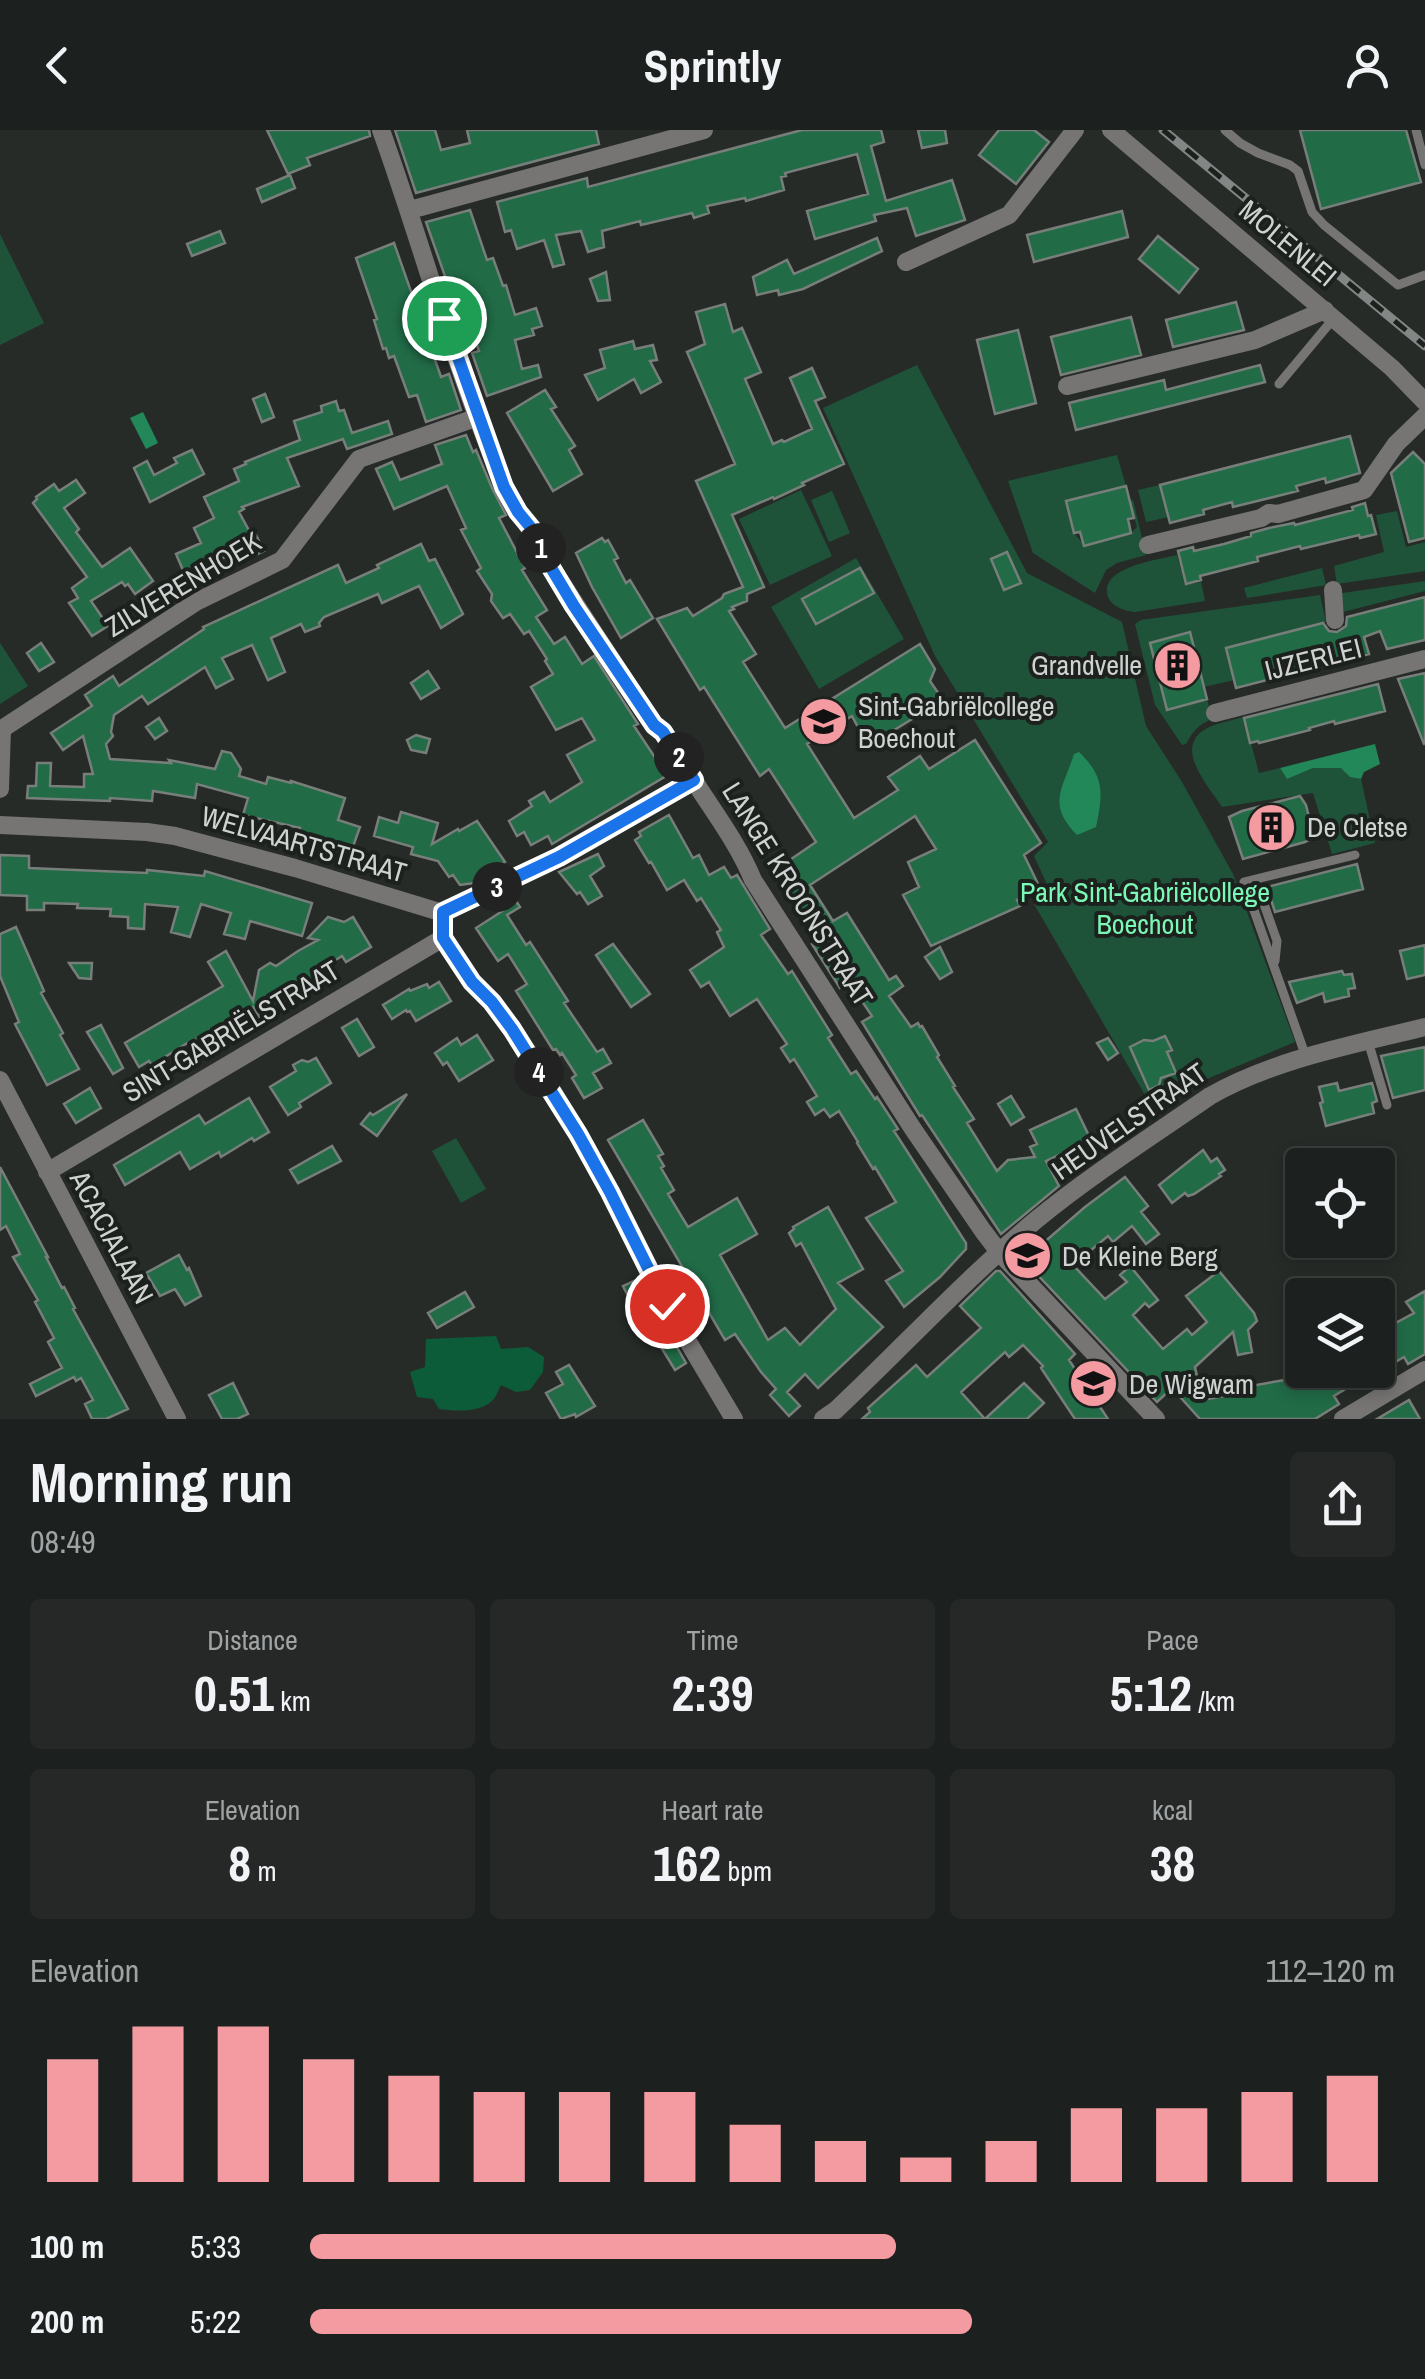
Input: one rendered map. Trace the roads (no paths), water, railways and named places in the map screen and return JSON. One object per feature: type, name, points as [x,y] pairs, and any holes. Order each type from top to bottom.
[{"type":"street","name":"LANGE KROONSTRAAT","points":[[381,130],[504,487],[532,529],[544,556],[645,712],[663,732],[753,880],[982,1231],[1156,1419]]},
{"type":"street","points":[[410,210],[704,130]]},
{"type":"street","points":[[906,262],[1009,215],[1075,130]]},
{"type":"street","name":"MOLENLEI","points":[[1111,130],[1392,368],[1425,402]]},
{"type":"street","points":[[1067,386],[1255,340],[1329,314]]},
{"type":"street","points":[[1148,545],[1364,490],[1396,444],[1425,416]]},
{"type":"street","name":"ZILVERENHOEK","points":[[0,789],[2,729],[196,602],[282,560],[360,459],[478,418]]},
{"type":"street","points":[[1333,590],[1334,620]]},
{"type":"street","name":"IJZERLEI","points":[[1216,713],[1425,659]]},
{"type":"street","points":[[694,780],[559,857],[443,912],[443,938],[472,982],[512,1029],[578,1134],[667,1306],[734,1419]]},
{"type":"street","name":"WELVAARTSTRAAT","points":[[0,825],[175,836],[443,912]]},
{"type":"street","name":"SINT-GABRIËLSTRAAT","points":[[48,1172],[443,938]]},
{"type":"street","name":"HEUVELSTRAAT","points":[[823,1419],[1000,1252],[1073,1191],[1210,1096],[1232,1083],[1306,1058],[1425,1027]]},
{"type":"street","name":"ACACIALAAN","points":[[0,1080],[177,1419]]},
{"type":"street","points":[[1343,1419],[1425,1370]]},
{"type":"lane","points":[[1225,130],[1240,143],[1298,171],[1312,212],[1398,285],[1425,275]]},
{"type":"lane","points":[[1416,130],[1425,165]]},
{"type":"lane","points":[[1279,384],[1329,314]]},
{"type":"lane","points":[[1306,1058],[1244,882],[1354,855]]},
{"type":"lane","points":[[1260,890],[1276,940],[1275,968]]},
{"type":"lane","points":[[1368,1041],[1387,1105]]},
{"type":"railway","points":[[1163,130],[1425,346]]},
{"type":"place","name":"Grandvelle","points":[[1177,665]]},
{"type":"place","name":"Sint-Gabriëlcollege Boechout","points":[[823,722]]},
{"type":"place","name":"De Cletse","points":[[1272,827]]},
{"type":"place","name":"De Kleine Berg","points":[[1027,1256]]},
{"type":"place","name":"De Wigwam","points":[[1094,1384]]},
{"type":"park label","name":"Park Sint-Gabriëlcollege Boechout","points":[[1145,908]]}]
